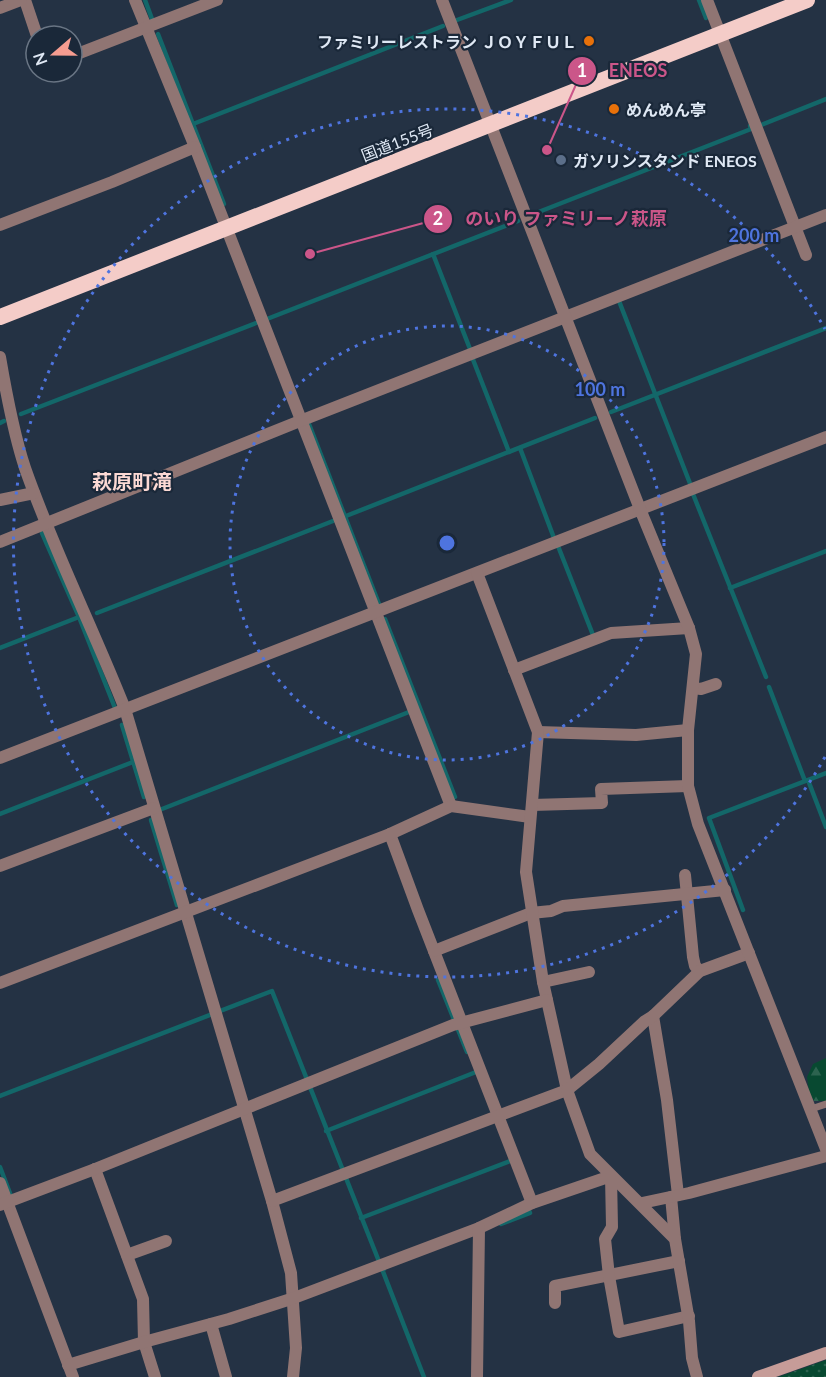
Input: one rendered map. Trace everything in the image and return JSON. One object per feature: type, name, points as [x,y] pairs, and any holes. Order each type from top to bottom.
[{"type":"highway","name":"国道155号","points":[[0,317],[807,0]]},
{"type":"main road","points":[[758,1377],[826,1353]]},
{"type":"street","points":[[0,8],[23,0],[33,24]]},
{"type":"street","points":[[135,0],[195,147],[451,806]]},
{"type":"street","points":[[84,51],[217,0]]},
{"type":"street","points":[[442,0],[640,509],[689,628],[696,654],[688,729],[688,786],[698,824],[826,1149]]},
{"type":"street","points":[[707,0],[806,255]]},
{"type":"street","points":[[0,225],[195,147]]},
{"type":"street","points":[[0,542],[300,421],[826,215]]},
{"type":"street","points":[[0,357],[24,465],[46,524],[125,709],[272,1201],[291,1274],[294,1298],[296,1348],[293,1377]]},
{"type":"street","points":[[0,758],[826,437]]},
{"type":"street","points":[[0,501],[34,493]]},
{"type":"street","points":[[477,573],[538,732],[526,872],[546,1000],[567,1090],[590,1154],[642,1203],[675,1239]]},
{"type":"street","points":[[514,670],[611,633],[689,628]]},
{"type":"street","points":[[693,688],[701,689],[716,684]]},
{"type":"street","points":[[538,732],[636,735],[688,729]]},
{"type":"street","points":[[0,983],[390,834],[451,806],[531,811],[602,802],[601,789],[688,786]]},
{"type":"street","points":[[0,866],[154,808]]},
{"type":"street","points":[[390,834],[532,1203]]},
{"type":"street","points":[[685,875],[693,957],[695,966],[700,971]]},
{"type":"street","points":[[434,951],[531,913],[551,911],[562,906],[725,890]]},
{"type":"street","points":[[272,1201],[567,1090],[599,1064],[645,1020],[653,1016],[700,971],[749,953]]},
{"type":"street","points":[[543,982],[588,972]]},
{"type":"street","points":[[4,1203],[462,1023],[546,1000]]},
{"type":"street","points":[[653,1016],[667,1100],[675,1196],[675,1239],[688,1316],[692,1358],[697,1377]]},
{"type":"street","points":[[642,1203],[826,1156]]},
{"type":"street","points":[[95,1169],[143,1299],[144,1342],[155,1377]]},
{"type":"street","points":[[0,1183],[4,1203],[71,1371],[144,1342],[294,1298],[479,1228],[532,1203],[611,1176]]},
{"type":"street","points":[[611,1176],[612,1227],[605,1239],[619,1332],[688,1316]]},
{"type":"street","points":[[477,1377],[479,1228]]},
{"type":"street","points":[[127,1256],[166,1240]]},
{"type":"street","points":[[555,1303],[555,1286],[679,1261]]},
{"type":"street","points":[[211,1324],[226,1377]]},
{"type":"lane","points":[[811,1109],[826,1104]]},
{"type":"green space","points":[[826,1058],[826,1101],[814,1101],[809,1092],[807,1077],[813,1064]]},
{"type":"green space","points":[[826,1360],[826,1377],[778,1377]]},
{"type":"waterway","points":[[145,0],[152,19]]},
{"type":"waterway","points":[[457,20],[511,0]]},
{"type":"waterway","points":[[699,0],[706,18]]},
{"type":"waterway","points":[[193,124],[443,26]]},
{"type":"waterway","points":[[158,34],[224,204]]},
{"type":"waterway","points":[[761,125],[826,99]]},
{"type":"waterway","points":[[536,213],[751,129],[750,126]]},
{"type":"waterway","points":[[267,319],[518,221]]},
{"type":"waterway","points":[[433,254],[470,349]]},
{"type":"waterway","points":[[619,301],[691,486]]},
{"type":"waterway","points":[[21,414],[256,323]]},
{"type":"waterway","points":[[611,412],[826,328]]},
{"type":"waterway","points":[[472,357],[509,452]]},
{"type":"waterway","points":[[346,516],[595,418]]},
{"type":"waterway","points":[[0,423],[4,421]]},
{"type":"waterway","points":[[309,424],[379,604]]},
{"type":"waterway","points":[[520,448],[554,538]]},
{"type":"waterway","points":[[693,494],[766,677]]},
{"type":"waterway","points":[[97,613],[333,521]]},
{"type":"waterway","points":[[42,533],[79,617],[115,708]]},
{"type":"waterway","points":[[558,546],[593,635]]},
{"type":"waterway","points":[[730,588],[826,551]]},
{"type":"waterway","points":[[0,648],[79,617]]},
{"type":"waterway","points":[[385,619],[455,797]]},
{"type":"waterway","points":[[769,687],[805,781]]},
{"type":"waterway","points":[[162,809],[409,712]]},
{"type":"waterway","points":[[122,725],[144,797]]},
{"type":"waterway","points":[[0,814],[133,762]]},
{"type":"waterway","points":[[743,910],[709,818],[826,773]]},
{"type":"waterway","points":[[808,780],[826,827]]},
{"type":"waterway","points":[[151,820],[177,905]]},
{"type":"waterway","points":[[438,980],[467,1052]]},
{"type":"waterway","points":[[0,1096],[272,991],[380,1264]]},
{"type":"waterway","points":[[326,1131],[476,1072]]},
{"type":"waterway","points":[[361,1218],[510,1161]]},
{"type":"waterway","points":[[0,1167],[11,1196]]},
{"type":"waterway","points":[[501,1224],[530,1213],[528,1208]]},
{"type":"waterway","points":[[384,1269],[382,1269],[424,1377]]},
{"type":"place","name":"ファミリーレストラン ＪＯＹＦＵＬ","points":[[589,41]]},
{"type":"place","name":"めんめん亭","points":[[614,109]]},
{"type":"place","name":"ENEOS","points":[[547,150]]},
{"type":"place","name":"ガソリンスタンド ENEOS","points":[[561,160]]},
{"type":"place","name":"のいり ファミリーノ萩原","points":[[310,254]]},
{"type":"district","name":"萩原町滝","points":[[132,481]]}]
